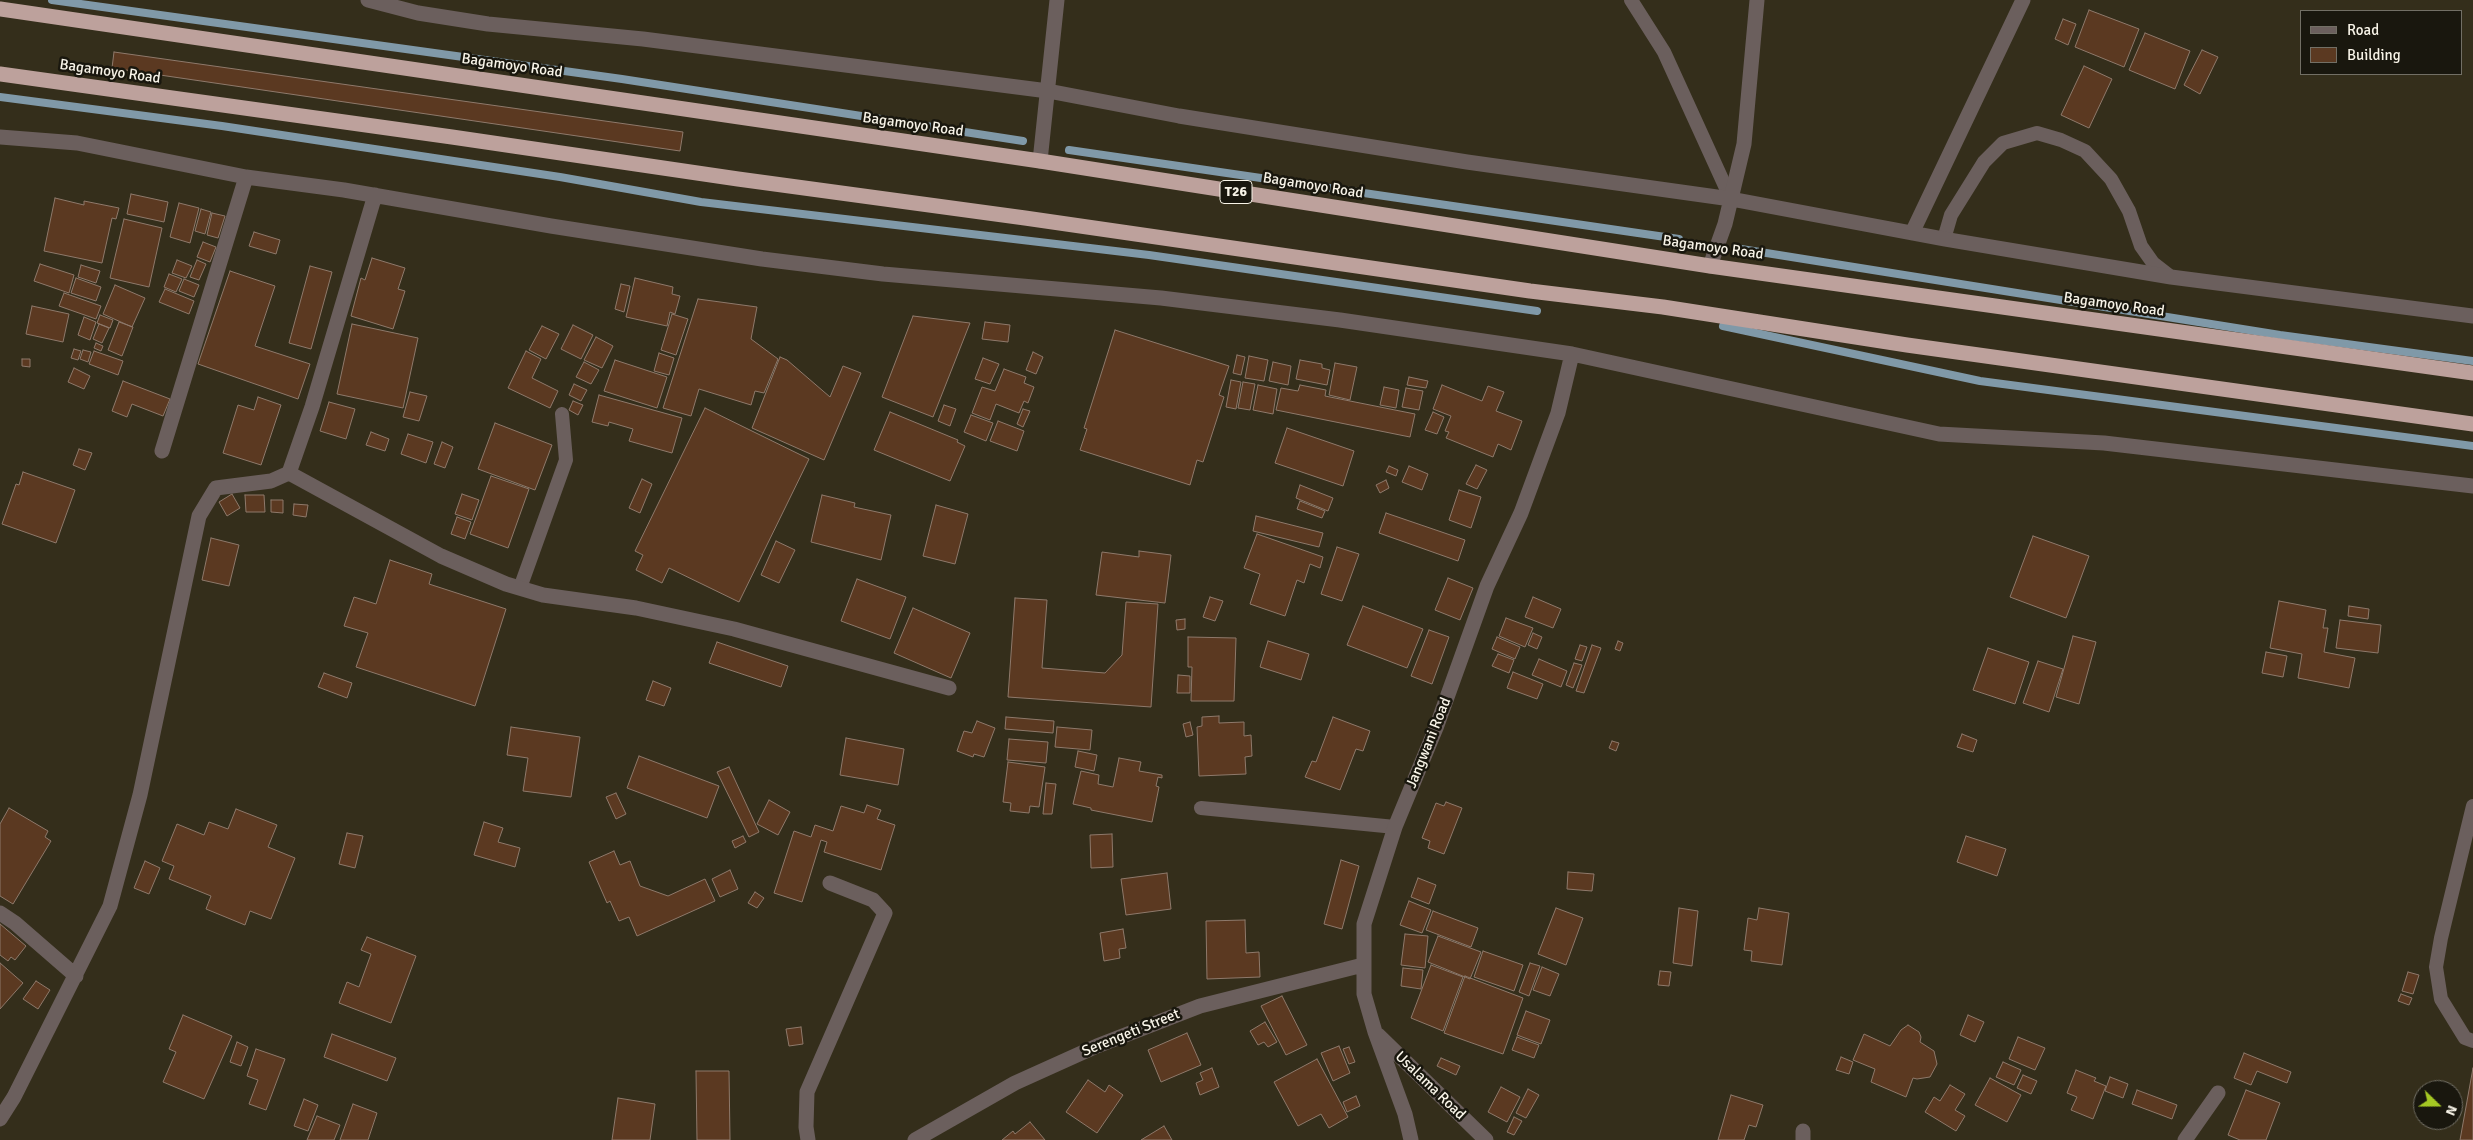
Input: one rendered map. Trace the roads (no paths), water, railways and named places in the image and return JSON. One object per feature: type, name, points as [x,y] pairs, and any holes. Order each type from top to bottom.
[{"type":"highway","name":"Bagamoyo Road","points":[[0,9],[1040,161],[1710,266],[2473,373]]},
{"type":"highway","name":"Bagamoyo Road","points":[[0,74],[1530,291],[1663,307],[1907,345],[2473,424]]},
{"type":"street","points":[[368,0],[418,13],[488,24],[643,39],[1048,91],[1179,116],[1467,162],[1731,199],[1944,239],[2171,277],[2473,316]]},
{"type":"street","points":[[1040,161],[1057,0]]},
{"type":"street","points":[[1710,266],[1731,199],[1744,144],[1757,0]]},
{"type":"street","points":[[1912,233],[2023,0]]},
{"type":"street","points":[[0,137],[78,144],[246,178],[375,195],[551,226],[762,259],[883,274],[1161,298],[1340,320],[1572,354],[1939,434],[2104,443],[2473,486]]},
{"type":"street","points":[[162,451],[246,178]]},
{"type":"street","points":[[0,1119],[76,976],[110,906],[140,795],[199,516],[216,488],[271,481],[289,473],[312,407],[375,195]]},
{"type":"street","name":"Jangwani Road","points":[[1411,1140],[1405,1114],[1375,1032],[1364,994],[1364,924],[1395,827],[1436,728],[1487,586],[1521,513],[1558,413],[1572,354]]},
{"type":"street","points":[[289,473],[440,556],[520,588],[543,595],[636,608],[734,629],[949,688]]},
{"type":"street","points":[[808,1140],[806,1128],[807,1092],[885,913],[873,900],[830,882]]},
{"type":"street","points":[[0,913],[15,923],[76,976]]},
{"type":"street","name":"Serengeti Street","points":[[915,1140],[1015,1083],[1114,1039],[1200,1006],[1363,965]]},
{"type":"street","name":"Usalama Road","points":[[1375,1032],[1486,1140]]},
{"type":"street","points":[[2185,1140],[2218,1093]]},
{"type":"lane","points":[[1630,0],[1664,52],[1731,199]]},
{"type":"lane","points":[[1944,239],[1946,228],[1958,202],[1984,162],[2003,143],[2037,133],[2060,140],[2085,151],[2111,178],[2129,211],[2141,246],[2153,263],[2171,277]]},
{"type":"lane","points":[[520,588],[566,460],[562,414]]},
{"type":"lane","points":[[2473,806],[2441,938],[2436,967],[2441,999],[2465,1038],[2473,1041]]},
{"type":"lane","points":[[1201,808],[1395,827]]},
{"type":"waterway","points":[[52,0],[622,79],[1023,141]]},
{"type":"waterway","points":[[0,97],[222,126],[560,177],[701,202],[1149,255],[1537,311]]},
{"type":"waterway","points":[[1069,150],[1679,239]]},
{"type":"waterway","points":[[1735,248],[2280,335],[2473,361]]},
{"type":"waterway","points":[[1723,326],[1980,381],[2473,446]]}]
